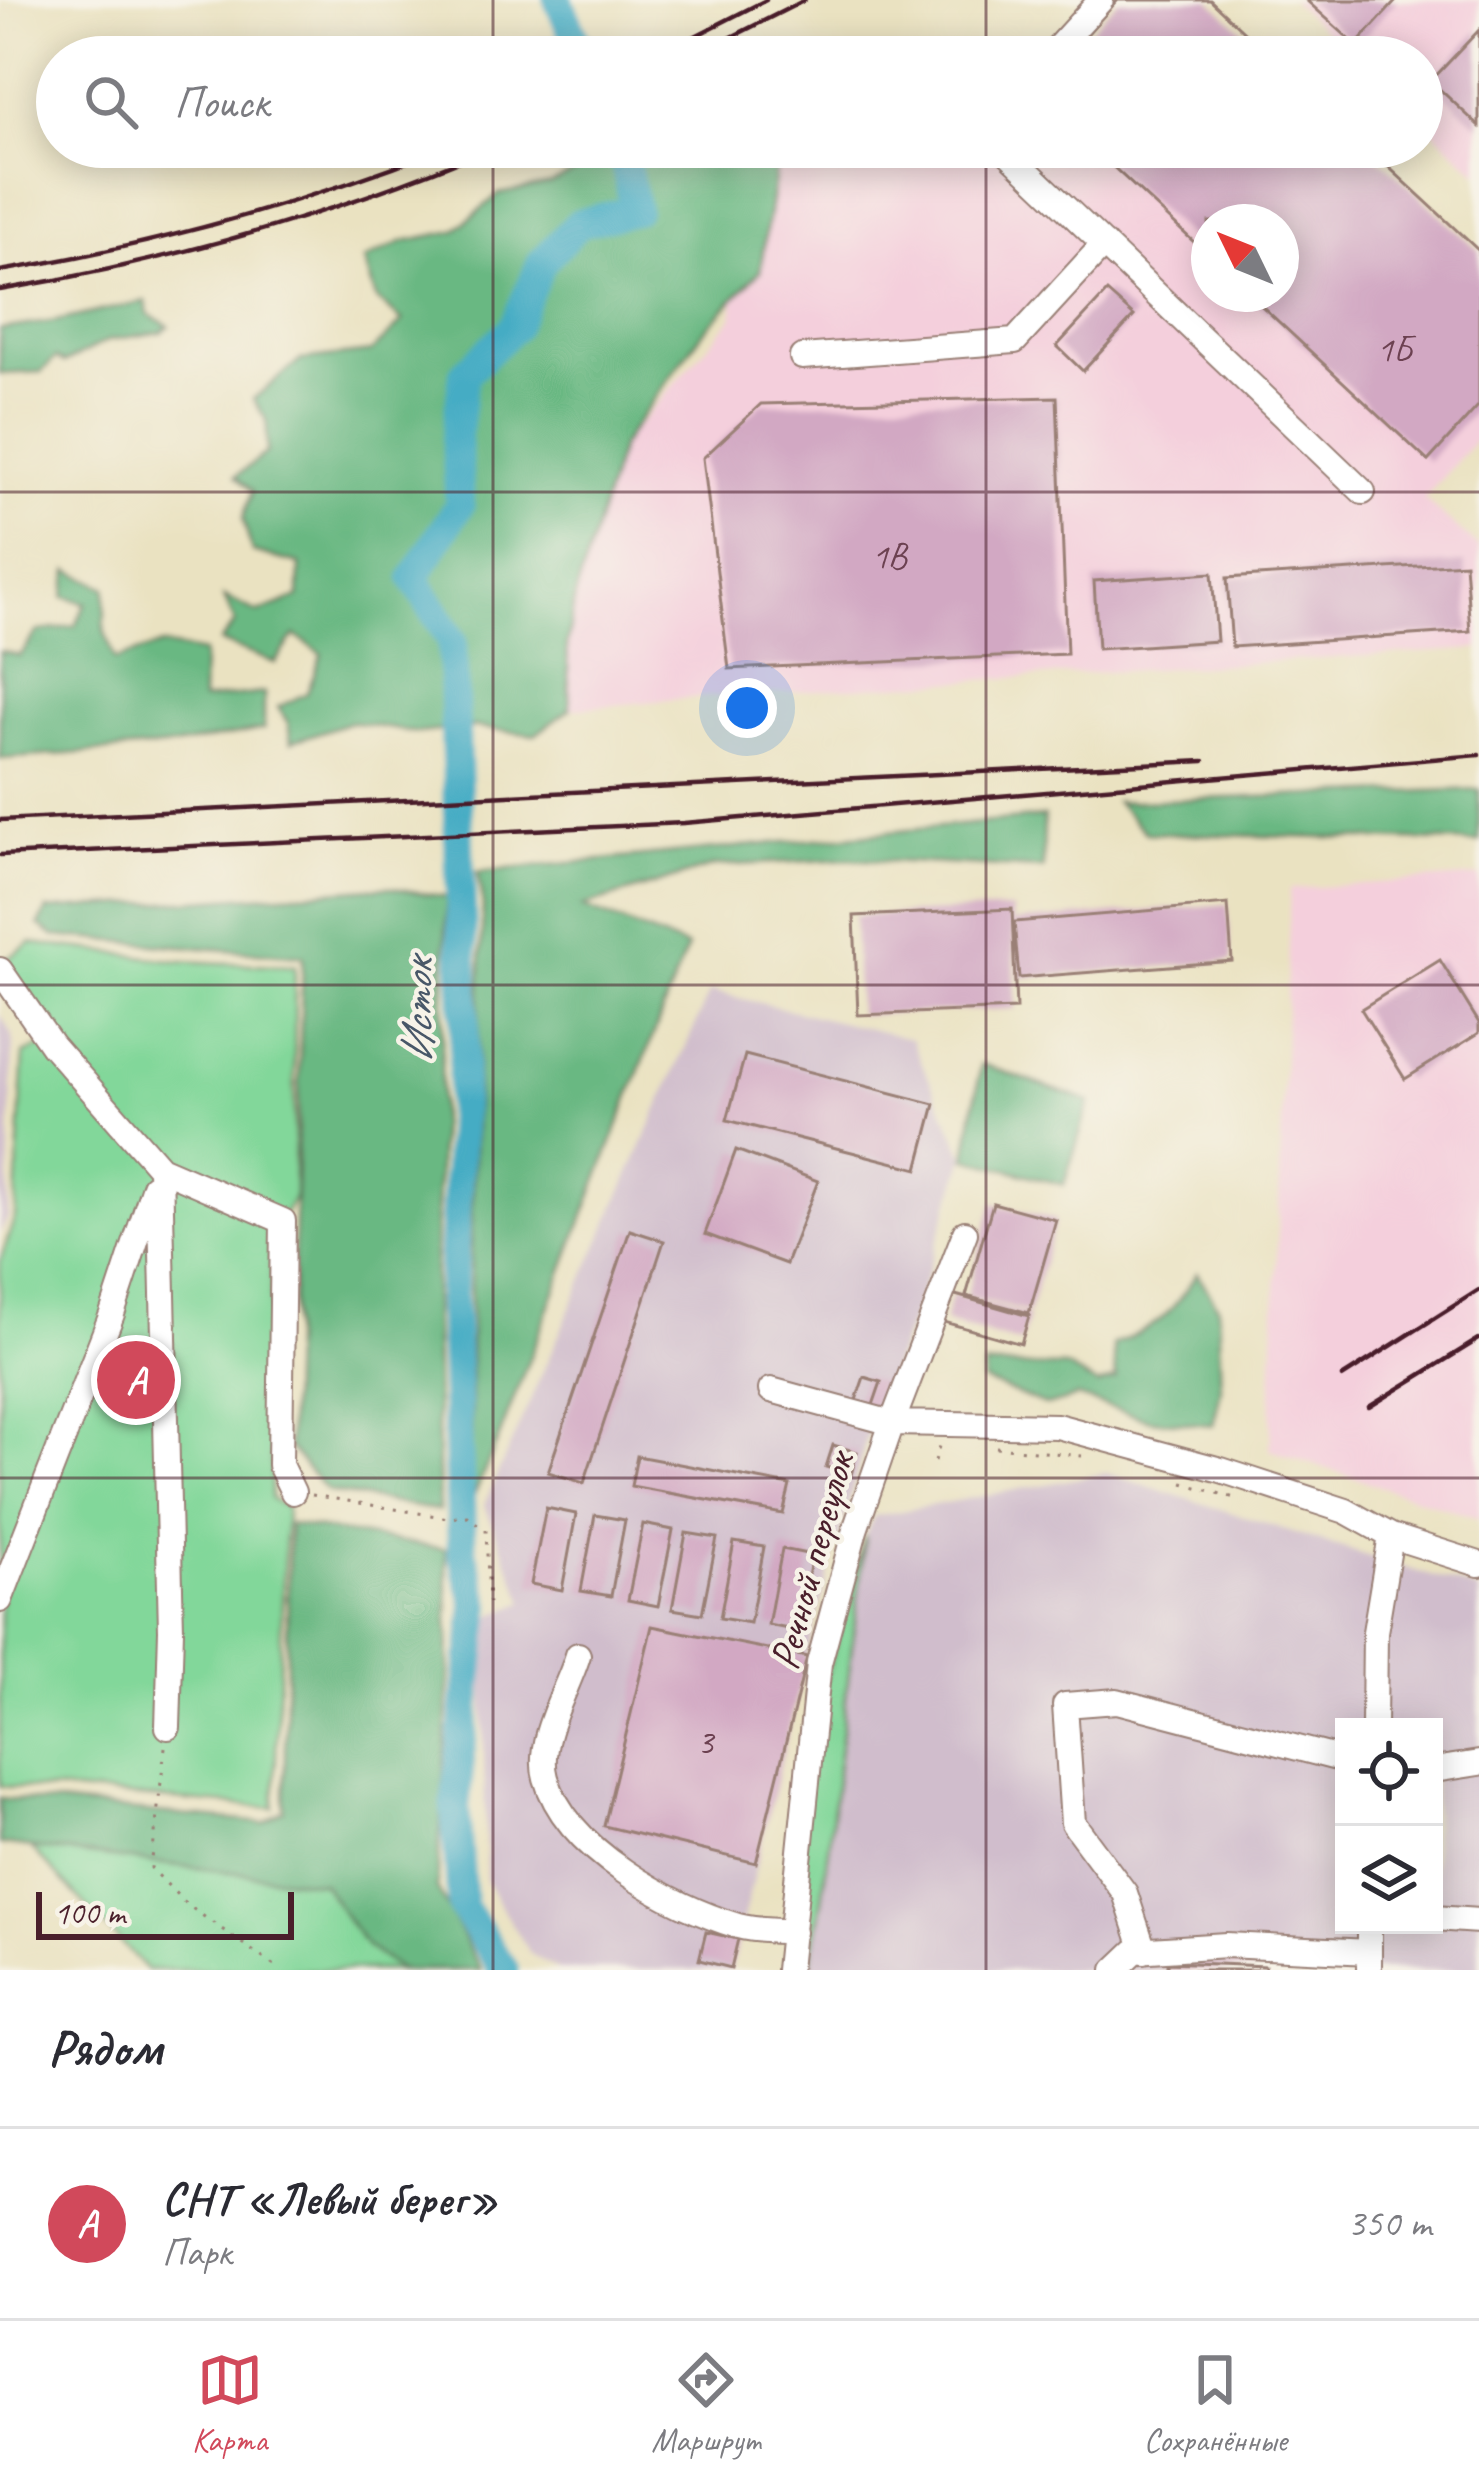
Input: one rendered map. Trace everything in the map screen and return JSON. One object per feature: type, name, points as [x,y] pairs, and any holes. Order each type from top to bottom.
[{"type":"street","points":[[1068,36],[1101,0]]},
{"type":"street","points":[[1024,168],[1363,492]]},
{"type":"street","points":[[802,357],[1015,340],[1105,244]]},
{"type":"street","points":[[0,970],[52,1045],[160,1168],[283,1222],[280,1465],[292,1492]]},
{"type":"street","points":[[0,1600],[112,1314],[160,1168]]},
{"type":"street","points":[[160,1168],[171,1630],[167,1727]]},
{"type":"street","points":[[771,1390],[892,1423],[965,1233]]},
{"type":"street","name":"Речной переулок","points":[[788,1970],[819,1663],[855,1531],[892,1423],[1057,1426],[1221,1470],[1346,1511],[1391,1536],[1479,1564]]},
{"type":"street","points":[[1374,1718],[1375,1632],[1391,1536]]},
{"type":"street","points":[[578,1654],[547,1739],[545,1776],[568,1820],[609,1859],[666,1898],[741,1927],[793,1932]]},
{"type":"street","points":[[1144,1951],[1125,1893],[1072,1823],[1065,1705],[1117,1701],[1335,1758]]},
{"type":"street","points":[[1443,1769],[1479,1763]]},
{"type":"street","points":[[1443,1919],[1479,1921]]},
{"type":"street","points":[[1115,1970],[1136,1951],[1226,1946],[1369,1961]]},
{"type":"path","points":[[935,1461],[940,1444]]},
{"type":"path","points":[[980,1446],[1097,1458]]},
{"type":"path","points":[[1165,1478],[1254,1504]]},
{"type":"path","points":[[292,1492],[448,1518],[468,1516],[486,1531],[489,1603]]},
{"type":"path","points":[[167,1727],[151,1868],[186,1904],[280,1970]]},
{"type":"shaded area","points":[[1291,0],[1479,0],[1479,173],[1443,140],[1443,36],[1330,36]]},
{"type":"shaded area","points":[[752,168],[1390,168],[1479,251],[1479,436],[1424,499],[1479,547],[1479,649],[570,709],[567,645],[577,592],[621,445],[732,318]]},
{"type":"shaded area","points":[[1479,876],[1479,1519],[1270,1450],[1290,889]]},
{"type":"shaded area","points":[[710,991],[911,1039],[965,1157],[914,1312],[872,1418],[806,1656],[731,1970],[558,1970],[529,1953],[486,1882],[482,1619],[525,1602],[484,1505]]},
{"type":"shaded area","points":[[0,1014],[13,1036],[8,1217],[0,1234]]},
{"type":"shaded area","points":[[1106,1473],[1479,1591],[1479,1970],[809,1970],[822,1900],[865,1536],[874,1516]]},
{"type":"green space","points":[[583,168],[776,168],[760,271],[703,332],[621,445],[575,596],[567,645],[570,709],[535,735],[475,727],[418,733],[350,722],[291,742],[288,723],[278,707],[307,693],[322,654],[295,635],[275,663],[220,642],[235,623],[224,597],[258,613],[299,597],[300,564],[252,552],[243,519],[252,491],[236,476],[267,452],[267,421],[253,399],[301,360],[371,352],[403,321],[376,299],[364,260],[404,241],[455,231],[499,194],[550,184]]},
{"type":"green space","points":[[146,301],[148,314],[169,326],[161,332],[109,340],[64,363],[56,358],[41,372],[0,374],[0,329]]},
{"type":"green space","points":[[69,570],[106,588],[104,630],[115,660],[162,645],[203,653],[202,700],[264,693],[264,729],[175,746],[0,759],[0,651],[20,656],[37,632],[75,626],[86,603],[64,597]]},
{"type":"green space","points":[[1479,789],[1479,842],[1146,833],[1116,802]]},
{"type":"green space","points":[[1044,817],[1043,869],[848,859],[714,866],[582,907],[687,947],[472,1500],[470,1285],[483,905],[477,872]]},
{"type":"green space","points":[[387,887],[447,897],[434,1296],[439,1511],[327,1491],[288,1447],[303,956],[54,936],[39,925],[47,910]]},
{"type":"green space","points":[[31,943],[179,961],[295,966],[294,1199],[271,1235],[271,1499],[286,1507],[274,1808],[0,1786],[0,1261],[15,1217],[24,1054],[56,1040],[4,961]]},
{"type":"green space","points":[[981,1064],[1090,1102],[1064,1185],[966,1158]]},
{"type":"green space","points":[[1197,1273],[1218,1306],[1221,1390],[1213,1425],[1151,1420],[1077,1397],[1047,1406],[983,1381],[985,1366],[1066,1367],[1098,1385],[1116,1379],[1113,1345],[1162,1318]]},
{"type":"green space","points":[[289,1524],[446,1549],[450,1667],[437,1888],[481,1970],[400,1970],[366,1946],[322,1883],[0,1844],[0,1798],[264,1823],[284,1810]]},
{"type":"green space","points":[[865,1536],[822,1900],[809,1970],[788,1970],[810,1733]]},
{"type":"green space","points":[[31,1848],[322,1883],[366,1946],[400,1970],[147,1970]]},
{"type":"building","points":[[1118,0],[1210,0],[1249,36],[1085,36]]},
{"type":"building","points":[[1306,0],[1397,0],[1364,36],[1346,36]]},
{"type":"building","points":[[1479,30],[1479,126],[1443,92],[1443,68]]},
{"type":"building","points":[[1115,168],[1390,168],[1479,251],[1479,405],[1428,461],[1268,312],[1299,312],[1299,204],[1191,204],[1191,239]]},
{"type":"building","points":[[1107,292],[1134,316],[1083,371],[1057,346]]},
{"type":"building","points":[[1057,397],[1067,654],[729,669],[703,458],[761,404]]},
{"type":"building","points":[[1465,563],[1470,631],[1232,647],[1227,578]]},
{"type":"building","points":[[1212,573],[1217,641],[1098,649],[1094,581]]},
{"type":"building","points":[[1228,904],[1232,961],[1019,978],[1014,922]]},
{"type":"building","points":[[1012,909],[1016,1009],[858,1015],[854,916]]},
{"type":"building","points":[[1440,960],[1479,1023],[1479,1033],[1405,1079],[1361,1009]]},
{"type":"building","points":[[745,1055],[935,1104],[918,1169],[727,1120]]},
{"type":"building","points":[[736,1150],[818,1181],[786,1264],[705,1234]]},
{"type":"building","points":[[993,1203],[1056,1220],[1029,1313],[966,1296]]},
{"type":"building","points":[[630,1230],[664,1241],[584,1483],[548,1472]]},
{"type":"building","points":[[952,1294],[1029,1316],[1021,1344],[944,1322]]},
{"type":"building","points":[[864,1377],[881,1382],[871,1411],[854,1406]]},
{"type":"building","points":[[833,1445],[857,1452],[851,1475],[826,1467]]},
{"type":"building","points":[[637,1456],[790,1485],[783,1514],[631,1486]]},
{"type":"building","points":[[546,1508],[576,1514],[562,1590],[531,1584]]},
{"type":"building","points":[[595,1515],[625,1520],[611,1596],[581,1591]]},
{"type":"building","points":[[643,1524],[673,1530],[658,1606],[628,1600]]},
{"type":"building","points":[[686,1533],[717,1538],[702,1614],[672,1609]]},
{"type":"building","points":[[734,1542],[764,1547],[750,1623],[720,1618]]},
{"type":"building","points":[[782,1549],[812,1555],[798,1631],[768,1625]]},
{"type":"building","points":[[652,1626],[807,1657],[756,1863],[604,1826]]},
{"type":"building","points":[[706,1932],[738,1939],[731,1968],[699,1960]]},
{"type":"building","points":[[1168,1962],[1265,1966],[1265,1970],[1168,1970]]},
{"type":"waterway","name":"Исток","points":[[558,0],[574,36]]},
{"type":"waterway","name":"Исток","points":[[559,2],[566,0]]},
{"type":"waterway","name":"Исток","points":[[504,1970],[462,1906],[455,1807],[477,1605],[462,1551],[452,1295],[465,1020],[452,641],[414,578],[460,504],[456,438],[464,374],[513,328],[542,262],[579,223],[635,210],[626,168]]},
{"type":"railway","points":[[695,36],[766,0]]},
{"type":"railway","points":[[734,36],[805,0]]},
{"type":"railway","points":[[0,271],[226,221],[389,168]]},
{"type":"railway","points":[[0,290],[127,265],[251,233],[440,168]]},
{"type":"railway","points":[[0,855],[684,823],[1479,755]]},
{"type":"railway","points":[[0,820],[1204,761]]},
{"type":"railway","points":[[1342,1377],[1479,1290]]},
{"type":"railway","points":[[1369,1407],[1479,1339]]},
{"type":"place","name":"СНТ «Левый берег»","points":[[136,1380]]}]
